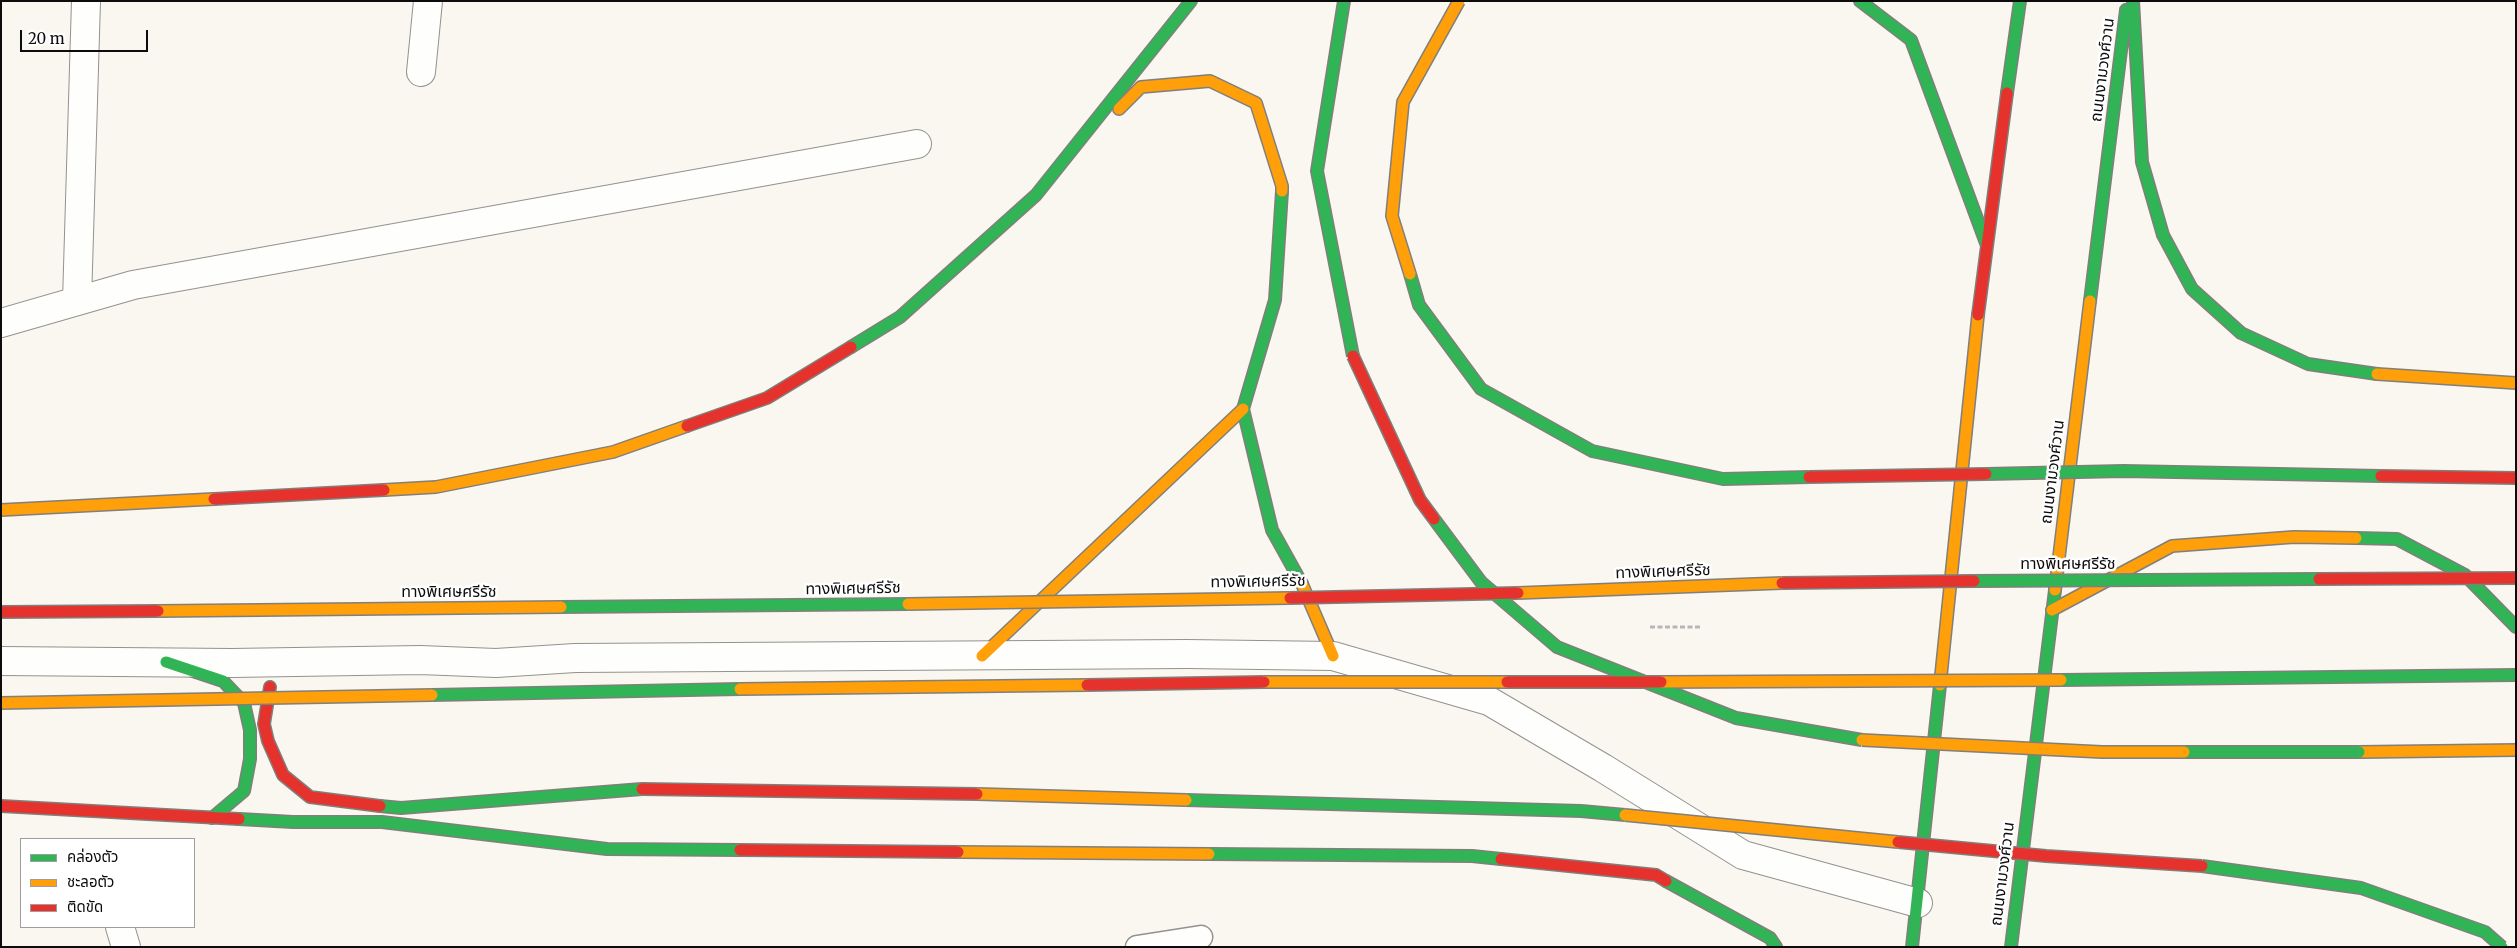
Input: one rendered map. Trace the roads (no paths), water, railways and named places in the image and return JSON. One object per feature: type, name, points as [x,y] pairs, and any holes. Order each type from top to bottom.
[{"type":"main road","points":[[1036,195],[1191,1]]},
{"type":"main road","points":[[1344,1],[1317,171],[1351,350],[1420,500],[1481,582],[1557,647],[1736,718],[1870,742],[2102,752],[2516,750]]},
{"type":"main road","points":[[1459,1],[1403,102],[1392,216],[1419,305],[1481,388],[1592,451],[1723,478],[2124,471],[2516,478]]},
{"type":"main road","points":[[1860,1],[1911,40],[1986,243]]},
{"type":"main road","points":[[1912,947],[1986,243],[2020,1]]},
{"type":"main road","name":"ถนนงามวงศ์วาน","points":[[2011,947],[2128,1]]},
{"type":"main road","points":[[2133,1],[2142,162],[2163,235],[2192,289],[2241,333],[2308,364],[2393,376],[2516,383]]},
{"type":"main road","points":[[1,510],[436,487],[613,452],[767,398],[900,317],[1036,195],[1141,87],[1210,81],[1256,103],[1282,186],[1275,300],[1243,409],[1272,530],[1301,583],[1333,656]]},
{"type":"main road","points":[[982,656],[1243,409]]},
{"type":"main road","points":[[2052,610],[2172,546],[2294,537],[2397,539],[2465,575],[2516,627]]},
{"type":"main road","name":"ทางพิเศษศรีรัช","points":[[1,612],[735,607],[1452,596],[1818,582],[2516,578]]},
{"type":"main road","points":[[166,662],[223,681],[244,703],[250,730],[250,759],[244,790],[212,818]]},
{"type":"main road","points":[[1,703],[734,689],[1342,682],[1825,683],[2516,675]]},
{"type":"main road","points":[[270,687],[264,724],[268,741],[283,775],[310,798],[401,808],[642,789],[1015,795],[1580,811],[2046,856],[2197,865],[2361,888],[2485,932],[2502,947]]},
{"type":"main road","points":[[1,806],[292,822],[382,822],[607,849],[1472,856],[1656,875],[1770,938],[1776,947]]},
{"type":"main road","points":[[382,822],[401,808]]},
{"type":"street","points":[[77,301],[86,1]]},
{"type":"street","points":[[421,72],[428,1]]},
{"type":"street","points":[[1,323],[132,286],[917,144]]},
{"type":"street","points":[[1,661],[496,662],[575,658],[1333,656],[1489,701],[1603,768],[1743,855],[1918,903]]},
{"type":"street","points":[[232,662],[270,687],[303,661]]},
{"type":"street","points":[[120,928],[126,947]]},
{"type":"lane","points":[[1137,947],[1201,937]]}]
